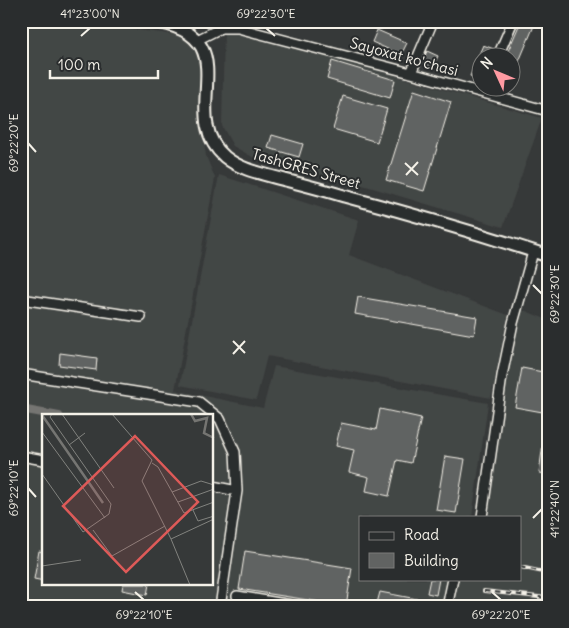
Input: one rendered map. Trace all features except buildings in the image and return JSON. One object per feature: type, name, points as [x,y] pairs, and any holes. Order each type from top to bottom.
[{"type":"main road","points":[[152,21],[178,27],[190,33],[197,40]]},
{"type":"main road","name":"TashGRES Street","points":[[197,40],[203,51],[206,63],[206,118],[209,135],[219,151],[233,163],[252,171],[368,202],[548,256]]},
{"type":"street","points":[[411,73],[433,21]]},
{"type":"street","points":[[501,48],[513,21]]},
{"type":"street","name":"Sayoxat ko'chasi","points":[[197,40],[220,28],[238,28],[472,88]]},
{"type":"street","name":"Sayoxat ko'chasi","points":[[507,98],[548,111]]},
{"type":"street","points":[[482,516],[502,376],[513,323],[533,252]]},
{"type":"street","points":[[21,299],[141,317]]},
{"type":"street","points":[[21,374],[200,402],[220,418],[235,452],[237,491],[220,607]]},
{"type":"street","points":[[21,456],[42,460]]},
{"type":"street","points":[[214,486],[237,491]]},
{"type":"street","points":[[446,607],[453,580]]},
{"type":"street","points":[[237,596],[303,607]]},
{"type":"shaded area","points":[[21,21],[52,23],[56,21],[70,21],[185,36],[200,59],[201,122],[206,156],[215,178],[175,390],[263,408],[274,366],[488,403],[472,516],[359,516],[359,580],[449,580],[441,607],[21,607]]},
{"type":"shaded area","points":[[224,30],[241,31],[542,118],[503,227],[356,183],[256,159],[233,146],[222,126]]},
{"type":"shaded area","points":[[219,175],[359,220],[349,255],[508,315],[491,398],[267,356],[256,400],[180,385]]},
{"type":"shaded area","points":[[517,310],[526,311],[548,320],[548,607],[444,607],[451,580],[522,580],[522,516],[476,516],[496,405]]},
{"type":"waterway","points":[[21,409],[48,414]]},
{"type":"railway","points":[[522,567],[548,573]]},
{"type":"railway","points":[[484,591],[548,598]]}]
